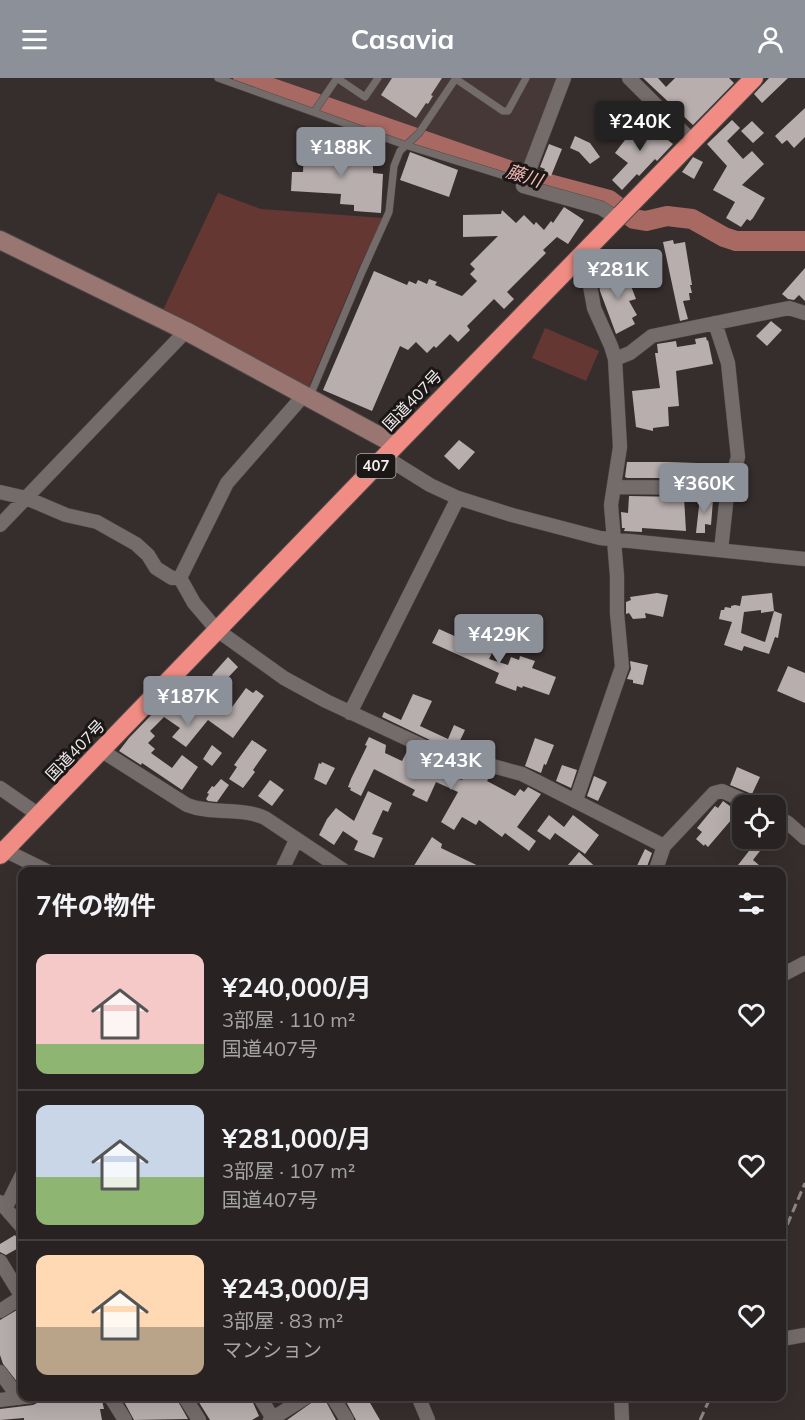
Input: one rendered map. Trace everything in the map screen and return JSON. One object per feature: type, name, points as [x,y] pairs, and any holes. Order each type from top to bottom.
[{"type":"highway","name":"国道407号","points":[[2,851],[102,751],[390,451],[754,78]]},
{"type":"street","points":[[564,78],[524,177],[523,186],[601,208],[617,218]]},
{"type":"street","points":[[629,78],[693,142]]},
{"type":"street","points":[[0,240],[186,331],[307,397],[390,451],[430,485],[458,498],[600,538],[805,559]]},
{"type":"street","points":[[576,800],[622,667],[611,505],[620,447],[615,359],[594,308],[584,252]]},
{"type":"street","points":[[615,359],[630,353],[652,336],[789,308],[805,313]]},
{"type":"street","points":[[715,323],[728,363],[738,442],[738,463],[729,488],[721,550]]},
{"type":"street","points":[[0,525],[186,331]]},
{"type":"street","points":[[180,578],[227,483],[307,397]]},
{"type":"street","points":[[614,487],[729,488]]},
{"type":"street","points":[[0,492],[26,498],[66,515],[97,522],[136,544],[148,555],[156,568],[172,578],[180,578]]},
{"type":"street","points":[[350,713],[458,498]]},
{"type":"street","points":[[180,578],[194,603],[217,630],[284,678],[350,713],[427,748],[522,774],[664,846]]},
{"type":"street","points":[[102,751],[187,806],[200,810],[254,813],[266,818],[338,867]]},
{"type":"street","points":[[0,788],[39,815]]},
{"type":"street","points":[[657,867],[664,846],[714,793],[722,791],[732,795]]},
{"type":"street","points":[[786,822],[803,831]]},
{"type":"street","points":[[283,867],[296,840]]},
{"type":"street","points":[[2,851],[38,867]]},
{"type":"street","points":[[786,973],[805,963]]},
{"type":"street","points":[[18,1181],[3,1205],[18,1222]]},
{"type":"street","points":[[0,1261],[18,1290]]},
{"type":"street","points":[[0,1311],[18,1300]]},
{"type":"street","points":[[786,1338],[805,1335]]},
{"type":"street","points":[[0,1372],[18,1389]]},
{"type":"street","points":[[0,1400],[18,1398]]},
{"type":"street","points":[[113,1401],[125,1420]]},
{"type":"street","points":[[187,1401],[199,1420]]},
{"type":"street","points":[[262,1401],[272,1420],[300,1401]]},
{"type":"street","points":[[335,1401],[347,1420]]},
{"type":"street","points":[[420,1401],[428,1420]]},
{"type":"street","points":[[621,1401],[622,1420]]},
{"type":"lane","points":[[219,78],[315,110],[405,145],[524,177]]},
{"type":"lane","points":[[315,110],[337,78],[365,97],[378,78]]},
{"type":"lane","points":[[307,397],[389,212],[394,166],[405,145],[418,133],[456,79],[503,111],[508,111],[526,78]]},
{"type":"shaded area","points":[[268,78],[558,78],[524,169]]},
{"type":"shaded area","points":[[218,193],[261,209],[383,218],[358,270],[309,387],[163,310]]},
{"type":"shaded area","points":[[545,328],[599,351],[586,381],[532,358]]},
{"type":"building","points":[[392,78],[442,78],[428,104],[426,103],[416,118],[381,95]]},
{"type":"building","points":[[643,78],[658,78],[666,87],[675,78],[729,78],[734,83],[693,125]]},
{"type":"building","points":[[769,78],[788,78],[762,103],[754,94]]},
{"type":"building","points":[[805,108],[805,137],[794,148],[787,140],[782,144],[775,136]]},
{"type":"building","points":[[641,119],[673,144],[657,161],[655,159],[622,190],[612,180],[628,163],[615,153]]},
{"type":"building","points":[[732,120],[740,128],[727,141],[743,159],[752,151],[764,164],[742,185],[765,198],[753,218],[750,221],[747,219],[741,227],[726,218],[735,202],[713,190],[727,166],[707,144]]},
{"type":"building","points":[[752,121],[764,133],[753,143],[741,131]]},
{"type":"building","points":[[575,136],[590,143],[600,157],[590,164],[579,152],[570,148]]},
{"type":"building","points":[[549,144],[562,149],[551,176],[543,173],[545,169],[540,167]]},
{"type":"building","points":[[310,146],[323,147],[323,151],[373,153],[373,173],[383,174],[381,213],[354,211],[354,205],[340,204],[341,194],[291,191],[292,172],[303,172],[304,150],[310,150]]},
{"type":"building","points":[[410,152],[458,170],[449,197],[400,180]]},
{"type":"building","points":[[693,157],[703,162],[694,179],[682,172]]},
{"type":"building","points":[[564,207],[584,220],[568,244],[557,237],[543,250],[546,253],[507,292],[514,299],[504,309],[494,299],[467,326],[470,330],[458,342],[450,334],[436,348],[434,346],[427,353],[416,342],[408,350],[400,346],[372,411],[323,390],[374,271],[407,285],[409,281],[416,284],[418,280],[427,284],[429,279],[437,282],[435,285],[462,296],[477,281],[470,274],[475,269],[470,264],[498,236],[463,237],[463,215],[501,214],[502,210],[516,223],[524,215],[534,225],[536,222],[544,230],[551,221],[553,223]]},
{"type":"building","points":[[673,240],[674,244],[685,242],[692,285],[690,285],[692,293],[689,293],[690,300],[683,301],[688,319],[680,321],[663,242]]},
{"type":"building","points":[[805,268],[805,301],[799,295],[794,300],[788,299],[782,294]]},
{"type":"building","points":[[612,273],[613,277],[626,273],[636,299],[629,301],[637,315],[632,318],[635,324],[616,334],[600,291],[598,278]]},
{"type":"building","points":[[771,321],[782,330],[767,346],[756,336]]},
{"type":"building","points":[[706,337],[713,364],[676,371],[679,406],[668,407],[669,426],[653,428],[653,431],[636,427],[632,391],[660,388],[655,353],[658,353],[657,344],[676,341],[677,347],[696,344],[695,339]]},
{"type":"building","points":[[459,440],[475,452],[459,470],[444,456]]},
{"type":"building","points":[[627,462],[726,464],[723,477],[668,475],[668,478],[627,478],[625,477]]},
{"type":"building","points":[[629,496],[684,497],[686,531],[642,528],[642,532],[624,531],[621,512],[628,513]]},
{"type":"building","points":[[700,497],[713,500],[711,525],[705,524],[705,533],[696,533]]},
{"type":"building","points":[[657,593],[668,595],[663,617],[645,613],[646,618],[633,619],[629,613],[626,614],[626,602],[631,600],[630,597]]},
{"type":"building","points":[[772,593],[774,611],[782,614],[778,638],[775,637],[769,654],[744,646],[742,651],[724,645],[732,622],[719,619],[721,610],[725,607],[740,606],[742,596]],"holes":[[[774,611],[765,642],[741,633],[744,612]]]},
{"type":"building","points":[[439,629],[492,653],[489,659],[508,665],[511,657],[519,660],[520,656],[535,661],[532,668],[556,677],[549,695],[523,686],[522,688],[517,686],[516,691],[495,683],[499,673],[432,643]]},
{"type":"building","points":[[228,657],[238,667],[222,684],[212,675]]},
{"type":"building","points":[[630,661],[648,665],[643,685],[627,679],[631,669]]},
{"type":"building","points":[[788,666],[805,673],[805,703],[777,691]]},
{"type":"building","points":[[185,680],[203,696],[207,691],[230,710],[246,688],[253,693],[256,690],[264,696],[233,738],[208,720],[186,747],[172,737],[180,728],[164,717],[150,731],[155,736],[148,743],[155,749],[151,753],[172,768],[182,755],[198,767],[182,790],[142,763],[141,765],[119,751]]},
{"type":"building","points":[[413,694],[432,701],[420,726],[448,739],[454,725],[465,730],[457,747],[430,740],[382,717],[384,712],[401,720]]},
{"type":"building","points":[[369,737],[386,745],[385,753],[402,761],[408,749],[442,761],[438,770],[462,780],[468,769],[489,778],[487,781],[515,796],[520,789],[524,792],[528,787],[541,794],[517,827],[536,841],[529,851],[505,833],[502,837],[479,820],[476,825],[462,817],[454,830],[441,822],[458,792],[436,782],[427,802],[412,795],[415,790],[374,769],[361,796],[350,790],[351,788],[348,787]]},
{"type":"building","points":[[535,738],[554,745],[541,773],[525,766]]},
{"type":"building","points":[[252,740],[267,750],[243,788],[229,779],[237,767],[234,765]]},
{"type":"building","points":[[212,745],[222,753],[212,766],[203,759]]},
{"type":"building","points":[[322,762],[335,768],[326,785],[314,779],[319,763]]},
{"type":"building","points":[[562,765],[577,770],[571,788],[556,781]]},
{"type":"building","points":[[737,767],[760,777],[752,794],[730,785]]},
{"type":"building","points":[[594,776],[607,782],[598,801],[587,796]]},
{"type":"building","points":[[221,779],[229,785],[217,802],[208,801],[206,799],[209,794],[207,793]]},
{"type":"building","points":[[270,780],[284,790],[272,806],[258,796]]},
{"type":"building","points":[[368,791],[392,803],[388,812],[383,810],[372,834],[383,838],[374,858],[354,850],[358,841],[343,831],[334,845],[319,835],[336,808],[354,821]]},
{"type":"building","points":[[723,801],[732,808],[732,819],[708,847],[705,844],[704,846],[696,839],[702,832],[697,828],[715,806],[718,808]]},
{"type":"building","points":[[549,815],[564,827],[573,815],[599,835],[585,854],[555,833],[550,840],[537,831]]},
{"type":"building","points":[[432,837],[442,844],[441,848],[481,867],[413,867]]},
{"type":"building","points":[[645,849],[652,853],[647,867],[636,867]]},
{"type":"building","points":[[751,849],[761,849],[753,860],[759,865],[758,867],[738,865]]},
{"type":"building","points":[[579,852],[596,867],[566,867]]},
{"type":"building","points":[[15,1235],[18,1240],[18,1248],[6,1255],[0,1252],[0,1244]]},
{"type":"building","points":[[18,1309],[18,1383],[3,1364],[0,1355],[0,1320]]},
{"type":"building","points":[[102,1401],[104,1409],[100,1409],[102,1420],[24,1420],[24,1418],[0,1420],[0,1409],[33,1405],[39,1402]]},
{"type":"building","points":[[124,1401],[178,1401],[188,1419],[134,1420]]},
{"type":"building","points":[[198,1401],[252,1401],[259,1416],[252,1420],[210,1420]]},
{"type":"building","points":[[314,1401],[326,1401],[336,1420],[287,1420]]},
{"type":"building","points":[[346,1401],[369,1401],[380,1420],[356,1420]]},
{"type":"waterway","name":"藤川","points":[[243,78],[530,179],[609,200],[634,219],[646,221],[667,216],[692,219],[736,241],[805,241]]},
{"type":"railway","points":[[786,1228],[805,1183]]},
{"type":"railway","points":[[700,1420],[709,1401]]}]
